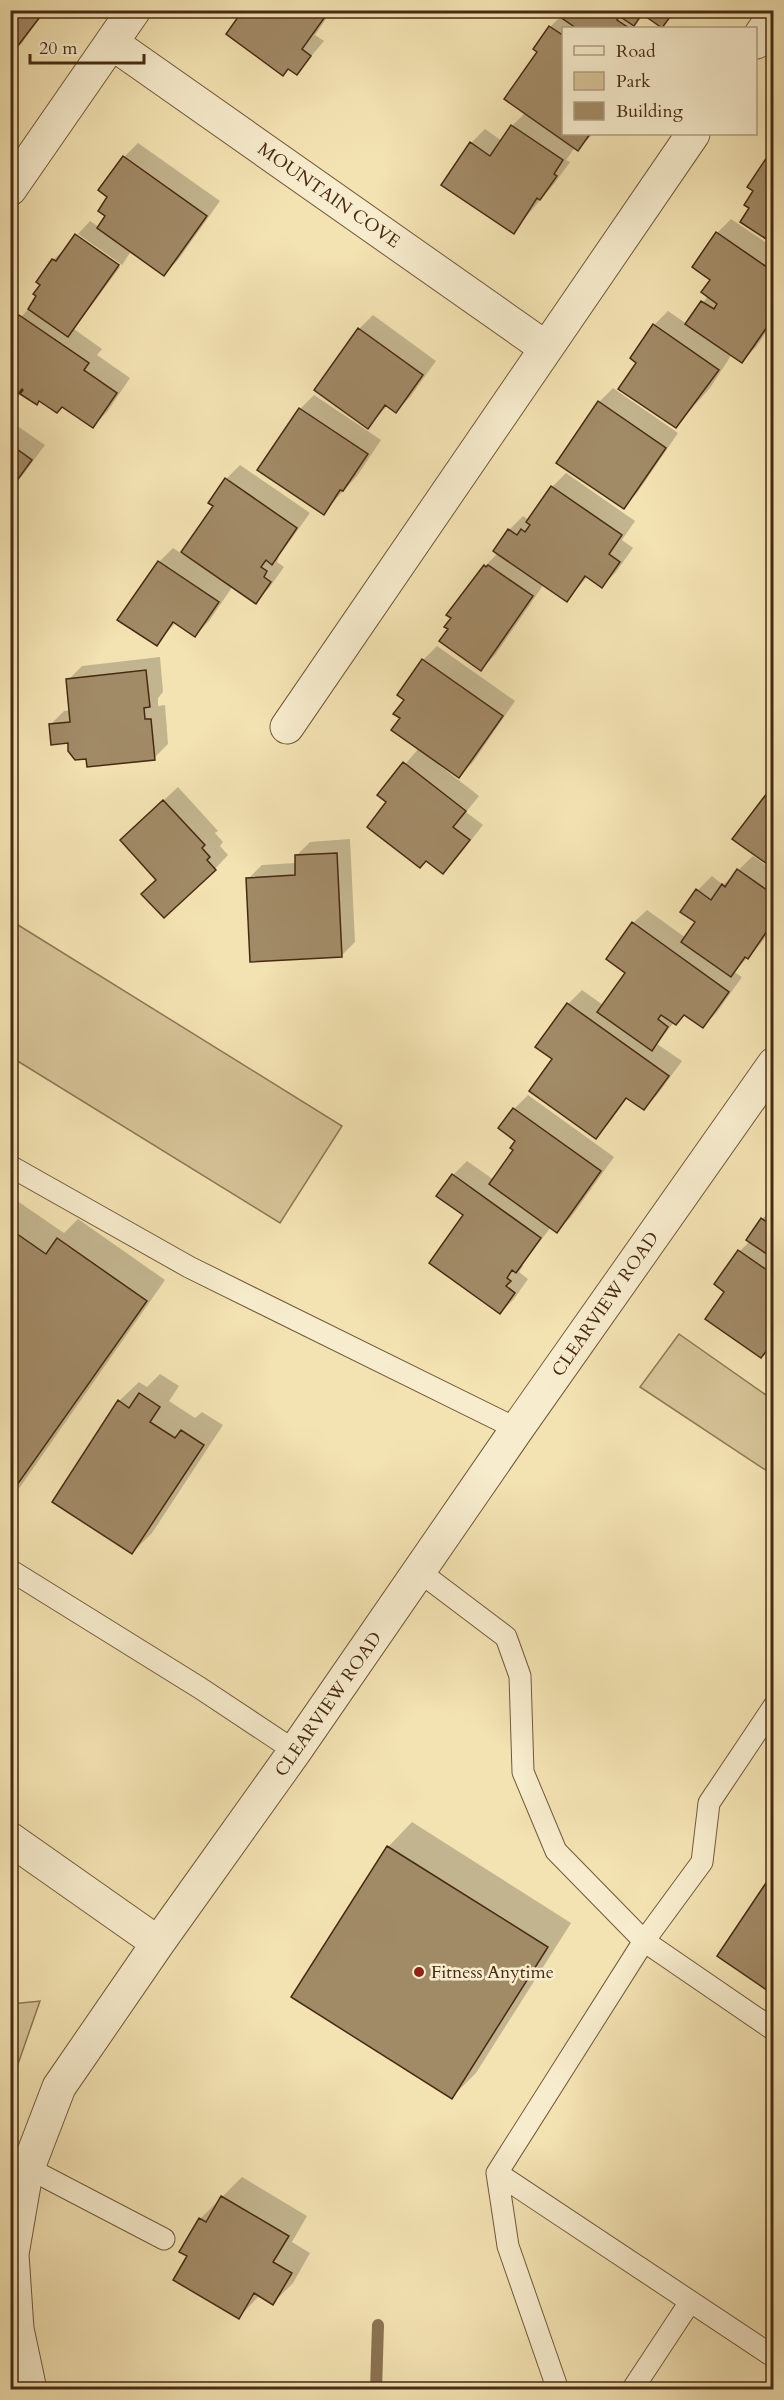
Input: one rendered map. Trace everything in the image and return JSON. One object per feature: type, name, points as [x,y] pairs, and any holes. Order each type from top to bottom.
[{"type":"street","points":[[10,189],[134,10]]},
{"type":"street","points":[[757,40],[774,15]]},
{"type":"street","name":"MOUNTAIN COVE","points":[[112,43],[546,348]]},
{"type":"street","points":[[287,727],[692,135]]},
{"type":"street","name":"CLEARVIEW ROAD","points":[[30,2390],[17,2329],[12,2254],[28,2168],[59,2087],[774,1064]]},
{"type":"street","points":[[10,1839],[158,1943]]},
{"type":"lane","points":[[10,1166],[189,1267],[518,1429]]},
{"type":"lane","points":[[10,1570],[200,1688],[295,1751]]},
{"type":"lane","points":[[420,1572],[506,1637],[520,1676],[523,1772],[556,1851],[644,1941],[774,2030]]},
{"type":"lane","points":[[558,2390],[508,2246],[496,2173],[644,1941],[702,1862],[709,1803],[774,1706]]},
{"type":"lane","points":[[28,2168],[164,2239]]},
{"type":"lane","points":[[496,2173],[774,2357]]},
{"type":"lane","points":[[632,2390],[690,2302]]},
{"type":"green space","points":[[10,920],[342,1126],[280,1223],[11,1057]]},
{"type":"green space","points":[[679,1334],[773,1400],[773,1475],[640,1387]]},
{"type":"green space","points":[[40,2001],[11,2084],[11,2004]]},
{"type":"building","points":[[10,10],[42,10],[43,13],[10,56]]},
{"type":"building","points":[[243,10],[321,10],[327,14],[302,49],[311,56],[297,75],[288,69],[283,76],[226,34]]},
{"type":"building","points":[[559,10],[675,10],[663,27],[642,14],[634,26],[619,16],[617,20],[628,27],[575,27],[556,14]]},
{"type":"building","points":[[549,26],[562,35],[562,135],[589,135],[578,151],[504,99],[537,52],[533,49]]},
{"type":"building","points":[[511,125],[563,160],[554,174],[557,176],[540,200],[537,198],[514,234],[441,185],[470,142],[490,156]]},
{"type":"building","points":[[771,151],[774,153],[774,244],[740,222],[749,208],[744,205],[753,191],[747,187]]},
{"type":"building","points":[[123,156],[207,216],[164,276],[97,228],[105,216],[98,211],[107,197],[98,190]]},
{"type":"building","points":[[716,232],[774,272],[774,317],[742,363],[685,324],[701,301],[714,309],[717,304],[701,292],[710,280],[692,267]]},
{"type":"building","points":[[75,234],[119,265],[68,337],[28,309],[36,296],[33,294],[40,285],[36,282],[52,259],[56,261]]},
{"type":"building","points":[[19,315],[89,363],[84,370],[117,393],[93,428],[62,407],[57,413],[39,401],[37,405],[20,394],[22,389],[10,404],[10,328]]},
{"type":"building","points":[[653,324],[719,370],[676,428],[618,389],[636,363],[630,358]]},
{"type":"building","points":[[358,328],[423,375],[396,413],[385,405],[368,429],[314,390]]},
{"type":"building","points":[[598,401],[666,448],[624,509],[556,463]]},
{"type":"building","points":[[299,408],[368,454],[324,515],[257,470]]},
{"type":"building","points":[[10,444],[32,460],[10,490]]},
{"type":"building","points":[[225,478],[297,528],[272,565],[266,560],[261,567],[267,571],[264,577],[271,582],[256,604],[181,552],[213,506],[208,503]]},
{"type":"building","points":[[551,486],[622,535],[609,554],[620,562],[602,588],[585,576],[567,602],[493,551],[508,529],[517,535],[521,529],[525,532],[530,525],[526,522]]},
{"type":"building","points":[[158,561],[219,602],[195,637],[173,622],[157,646],[117,620]]},
{"type":"building","points":[[484,565],[486,567],[488,565],[533,596],[481,671],[439,641],[448,629],[444,627],[451,618],[446,615]]},
{"type":"building","points":[[422,659],[503,716],[459,778],[391,730],[400,718],[393,714],[404,700],[397,695]]},
{"type":"building","points":[[146,670],[150,707],[144,708],[145,719],[151,719],[155,760],[87,767],[86,759],[75,760],[68,751],[68,743],[51,745],[49,724],[70,722],[66,679]]},
{"type":"building","points":[[403,762],[466,811],[453,827],[470,840],[443,874],[426,861],[420,868],[367,827],[386,802],[377,795]]},
{"type":"building","points":[[774,784],[774,869],[732,839]]},
{"type":"building","points":[[163,800],[205,845],[202,848],[210,857],[207,860],[216,870],[164,918],[141,894],[156,880],[120,840]]},
{"type":"building","points":[[337,853],[342,957],[250,962],[246,878],[295,875],[295,855]]},
{"type":"building","points":[[737,869],[774,895],[774,918],[748,959],[745,957],[731,977],[681,942],[695,922],[680,912],[696,889],[711,900],[722,884],[725,887]]},
{"type":"building","points":[[632,922],[729,992],[703,1028],[684,1015],[676,1025],[661,1015],[658,1019],[668,1027],[652,1051],[597,1012],[625,973],[606,959]]},
{"type":"building","points":[[567,1003],[669,1076],[644,1110],[626,1098],[596,1139],[529,1091],[552,1059],[535,1047]]},
{"type":"building","points":[[513,1108],[601,1171],[557,1233],[489,1184],[513,1150],[510,1148],[515,1141],[498,1128]]},
{"type":"building","points":[[452,1174],[541,1238],[516,1273],[512,1270],[507,1278],[511,1281],[506,1286],[515,1293],[500,1314],[429,1263],[463,1215],[436,1196]]},
{"type":"building","points":[[761,1218],[771,1225],[774,1221],[774,1259],[746,1240]]},
{"type":"building","points":[[10,1229],[46,1254],[57,1238],[147,1301],[10,1495]]},
{"type":"building","points":[[738,1250],[774,1275],[774,1341],[761,1358],[705,1319],[724,1292],[714,1284]]},
{"type":"building","points":[[139,1393],[160,1407],[150,1422],[175,1438],[181,1430],[204,1445],[132,1554],[52,1502],[118,1400],[129,1408]]},
{"type":"building","name":"Fitness Anytime","points":[[387,1846],[548,1947],[452,2099],[291,1997]]},
{"type":"building","points":[[774,1871],[774,1995],[717,1956]]},
{"type":"building","points":[[221,2196],[289,2236],[273,2262],[292,2273],[273,2305],[254,2293],[239,2319],[173,2280],[187,2256],[179,2252],[199,2218],[206,2222]]},
{"type":"waterway","points":[[376,2390],[378,2325]]},
{"type":"place","name":"Fitness Anytime","points":[[419,1972]]}]
